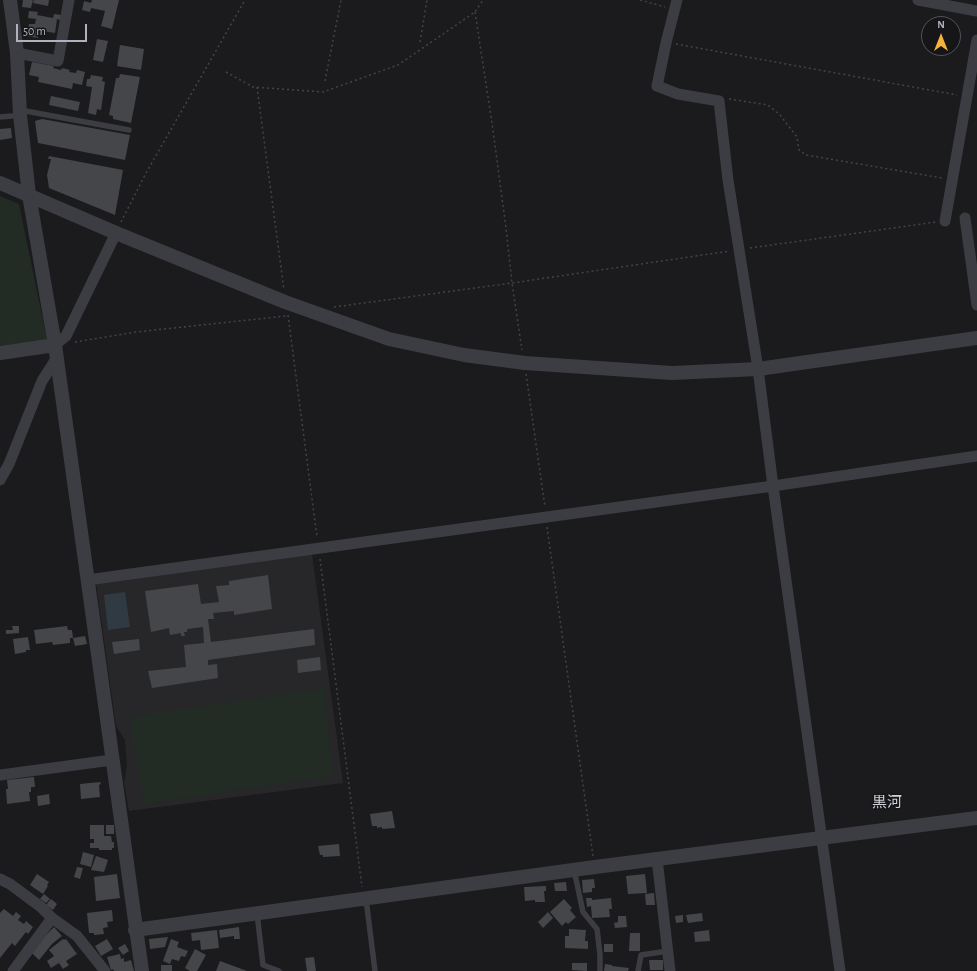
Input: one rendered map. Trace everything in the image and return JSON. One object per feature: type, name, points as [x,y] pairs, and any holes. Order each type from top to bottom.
[{"type":"street","points":[[10,0],[17,53],[16,113],[55,345],[135,930],[142,971]]},
{"type":"street","points":[[17,53],[58,61],[69,0]]},
{"type":"street","points":[[918,0],[977,11]]},
{"type":"street","points":[[676,5],[657,86],[678,94],[719,101],[728,180],[758,369],[820,838],[840,971]]},
{"type":"street","points":[[945,221],[977,40]]},
{"type":"street","points":[[0,183],[286,309],[389,339],[464,355],[524,363],[672,373],[758,369],[977,338]]},
{"type":"street","points":[[965,218],[977,305]]},
{"type":"street","points":[[0,352],[55,345],[66,336],[116,233]]},
{"type":"street","points":[[0,480],[9,464],[42,381],[56,359]]},
{"type":"street","points":[[87,580],[773,486],[977,456]]},
{"type":"street","points":[[0,774],[112,760]]},
{"type":"street","points":[[135,930],[595,867],[977,818]]},
{"type":"street","points":[[657,859],[670,971]]},
{"type":"street","points":[[0,879],[10,884],[35,902],[52,918],[77,936],[105,971]]},
{"type":"street","points":[[13,971],[52,918]]},
{"type":"lane","points":[[0,117],[16,113],[129,130]]},
{"type":"lane","points":[[574,870],[583,912],[597,929],[600,971]]},
{"type":"lane","points":[[363,898],[367,908],[375,971]]},
{"type":"lane","points":[[257,913],[263,965],[279,971]]},
{"type":"lane","points":[[638,971],[640,955],[668,951]]},
{"type":"path","points":[[116,233],[146,173],[245,0]]},
{"type":"path","points":[[325,81],[341,0]]},
{"type":"path","points":[[420,42],[427,0]]},
{"type":"path","points":[[226,72],[253,87],[323,92],[398,65],[475,12],[483,0]]},
{"type":"path","points":[[640,0],[676,5]]},
{"type":"path","points":[[475,12],[502,193],[512,283],[595,867]]},
{"type":"path","points":[[666,43],[967,96]]},
{"type":"path","points":[[256,87],[363,898]]},
{"type":"path","points":[[719,101],[721,98],[768,105],[780,115],[797,137],[799,150],[806,155],[952,180]]},
{"type":"path","points":[[328,307],[512,283],[740,249],[945,221]]},
{"type":"path","points":[[55,345],[286,309]]},
{"type":"shaded area","points":[[0,196],[19,204],[47,340],[0,346]]},
{"type":"shaded area","points":[[312,554],[343,783],[129,811],[124,782],[127,766],[125,740],[116,726],[96,583]]},
{"type":"shaded area","points":[[125,592],[130,627],[108,630],[104,595]]},
{"type":"shaded area","points":[[324,688],[333,776],[144,804],[130,720],[136,716]]},
{"type":"building","points":[[23,0],[33,0],[31,8],[22,7]]},
{"type":"building","points":[[34,0],[49,0],[48,6],[33,3]]},
{"type":"building","points":[[92,0],[119,0],[112,29],[101,26],[105,11],[91,8],[90,12],[82,10],[84,1],[91,3]]},
{"type":"building","points":[[29,11],[38,12],[37,15],[53,18],[54,14],[61,15],[60,20],[57,19],[55,33],[42,31],[42,29],[39,28],[38,38],[27,36],[29,24],[35,24],[36,19],[28,18]]},
{"type":"building","points":[[97,39],[108,41],[103,62],[93,60]]},
{"type":"building","points":[[120,45],[144,49],[141,70],[117,66]]},
{"type":"building","points":[[32,62],[54,66],[53,68],[61,70],[62,68],[70,70],[69,72],[76,73],[77,70],[85,72],[82,85],[73,83],[72,89],[38,82],[39,77],[29,75]]},
{"type":"building","points":[[120,74],[140,77],[131,123],[113,119],[113,116],[109,115],[116,78],[119,78]]},
{"type":"building","points":[[91,75],[103,77],[102,81],[105,82],[101,110],[97,109],[96,115],[88,113],[92,87],[86,86],[87,79],[90,79]]},
{"type":"building","points":[[51,96],[80,102],[78,111],[49,105]]},
{"type":"building","points":[[42,119],[130,135],[125,160],[38,143],[35,121]]},
{"type":"building","points":[[11,128],[12,138],[0,140],[0,129]]},
{"type":"building","points":[[49,156],[123,170],[115,215],[49,188],[47,175],[51,159],[48,159]]},
{"type":"building","points":[[268,575],[272,609],[234,615],[234,611],[213,613],[214,619],[208,619],[211,642],[314,629],[315,645],[208,660],[208,665],[217,664],[218,678],[152,688],[148,671],[186,667],[184,645],[204,643],[203,627],[187,629],[187,632],[184,632],[185,636],[181,636],[181,633],[170,635],[169,628],[151,632],[145,591],[198,584],[201,604],[219,602],[216,586],[229,585],[229,581]]},
{"type":"building","points":[[12,626],[19,626],[19,633],[6,634],[6,630],[13,630]]},
{"type":"building","points":[[67,626],[68,630],[72,630],[73,638],[70,638],[70,643],[53,645],[52,642],[36,644],[34,630]]},
{"type":"building","points":[[85,636],[87,644],[75,646],[73,638]]},
{"type":"building","points":[[28,637],[30,650],[15,654],[13,639]]},
{"type":"building","points":[[139,639],[140,650],[114,654],[112,642]]},
{"type":"building","points":[[320,657],[321,670],[298,673],[297,660]]},
{"type":"building","points":[[34,777],[35,787],[31,787],[31,792],[29,792],[30,801],[7,804],[7,780]]},
{"type":"building","points":[[100,782],[100,797],[81,799],[80,784]]},
{"type":"building","points":[[49,794],[50,804],[38,806],[37,796]]},
{"type":"building","points":[[392,811],[395,828],[382,829],[382,827],[377,828],[377,826],[372,826],[370,814]]},
{"type":"building","points":[[90,825],[104,825],[104,836],[111,836],[112,842],[114,842],[114,848],[112,848],[112,850],[90,848],[90,843],[94,843],[94,839],[90,839]]},
{"type":"building","points":[[106,825],[114,825],[114,834],[106,834]]},
{"type":"building","points":[[339,844],[340,856],[323,857],[323,855],[320,855],[318,846]]},
{"type":"building","points":[[83,852],[94,855],[91,867],[80,864]]},
{"type":"building","points":[[96,856],[108,860],[104,872],[91,870]]},
{"type":"building","points":[[77,867],[83,868],[80,879],[74,877]]},
{"type":"building","points":[[37,874],[49,882],[43,894],[30,885]]},
{"type":"building","points":[[117,874],[120,898],[96,901],[94,877]]},
{"type":"building","points":[[645,874],[647,893],[628,894],[626,876]]},
{"type":"building","points":[[594,879],[595,888],[592,888],[592,892],[583,893],[582,880]]},
{"type":"building","points":[[566,882],[567,891],[555,891],[554,883]]},
{"type":"building","points":[[546,886],[546,891],[544,891],[545,902],[535,902],[535,900],[525,901],[524,887]]},
{"type":"building","points":[[654,893],[655,905],[646,905],[645,894]]},
{"type":"building","points":[[44,894],[50,899],[46,903],[40,899]]},
{"type":"building","points":[[586,898],[592,898],[592,900],[611,898],[612,909],[609,909],[610,917],[592,918],[591,906],[587,907]]},
{"type":"building","points":[[51,899],[57,904],[53,910],[46,905]]},
{"type":"building","points":[[564,899],[572,908],[570,910],[576,917],[568,924],[566,922],[562,926],[550,912]]},
{"type":"building","points":[[4,909],[13,916],[16,912],[21,916],[18,920],[24,924],[26,921],[33,927],[28,934],[26,932],[15,946],[12,943],[0,958],[0,913]]},
{"type":"building","points":[[112,910],[113,921],[107,922],[108,927],[103,928],[104,934],[94,935],[94,933],[89,933],[87,913]]},
{"type":"building","points":[[548,912],[553,918],[543,928],[538,922]]},
{"type":"building","points":[[702,913],[703,921],[688,923],[686,915]]},
{"type":"building","points":[[683,915],[683,922],[676,923],[675,916]]},
{"type":"building","points":[[618,916],[626,916],[627,927],[615,928],[614,923],[618,922]]},
{"type":"building","points":[[54,927],[62,936],[52,944],[39,960],[32,953]]},
{"type":"building","points":[[239,927],[240,939],[234,939],[234,936],[220,938],[219,930]]},
{"type":"building","points":[[569,929],[586,930],[585,941],[588,941],[588,949],[565,948],[565,936],[569,936]]},
{"type":"building","points":[[217,930],[219,948],[201,950],[200,940],[192,941],[191,933]]},
{"type":"building","points":[[709,930],[710,941],[695,942],[694,932]]},
{"type":"building","points":[[630,933],[640,933],[640,951],[629,951]]},
{"type":"building","points":[[168,937],[165,947],[150,949],[149,939]]},
{"type":"building","points":[[63,939],[66,939],[77,954],[66,961],[69,965],[63,969],[59,963],[51,968],[47,961],[54,956],[49,950]]},
{"type":"building","points":[[107,939],[113,949],[101,956],[95,946]]},
{"type":"building","points":[[171,939],[179,942],[177,947],[188,951],[185,957],[181,956],[179,961],[172,959],[170,964],[163,961]]},
{"type":"building","points":[[125,944],[129,951],[123,955],[118,948]]},
{"type":"building","points":[[604,944],[613,944],[613,952],[604,952]]},
{"type":"building","points":[[195,949],[206,955],[197,971],[190,971],[185,968]]},
{"type":"building","points":[[120,954],[121,959],[124,958],[124,962],[131,960],[134,971],[111,970],[107,957]]},
{"type":"building","points":[[314,957],[316,971],[307,971],[305,958]]},
{"type":"building","points":[[649,960],[663,960],[663,970],[650,970]]},
{"type":"building","points":[[220,961],[247,971],[216,971]]},
{"type":"building","points":[[572,963],[587,963],[587,971],[572,970]]},
{"type":"building","points":[[605,964],[629,968],[628,971],[604,971]]},
{"type":"building","points":[[161,965],[172,965],[172,971],[161,971]]},
{"type":"district","name":"黒河","points":[[887,802]]}]
